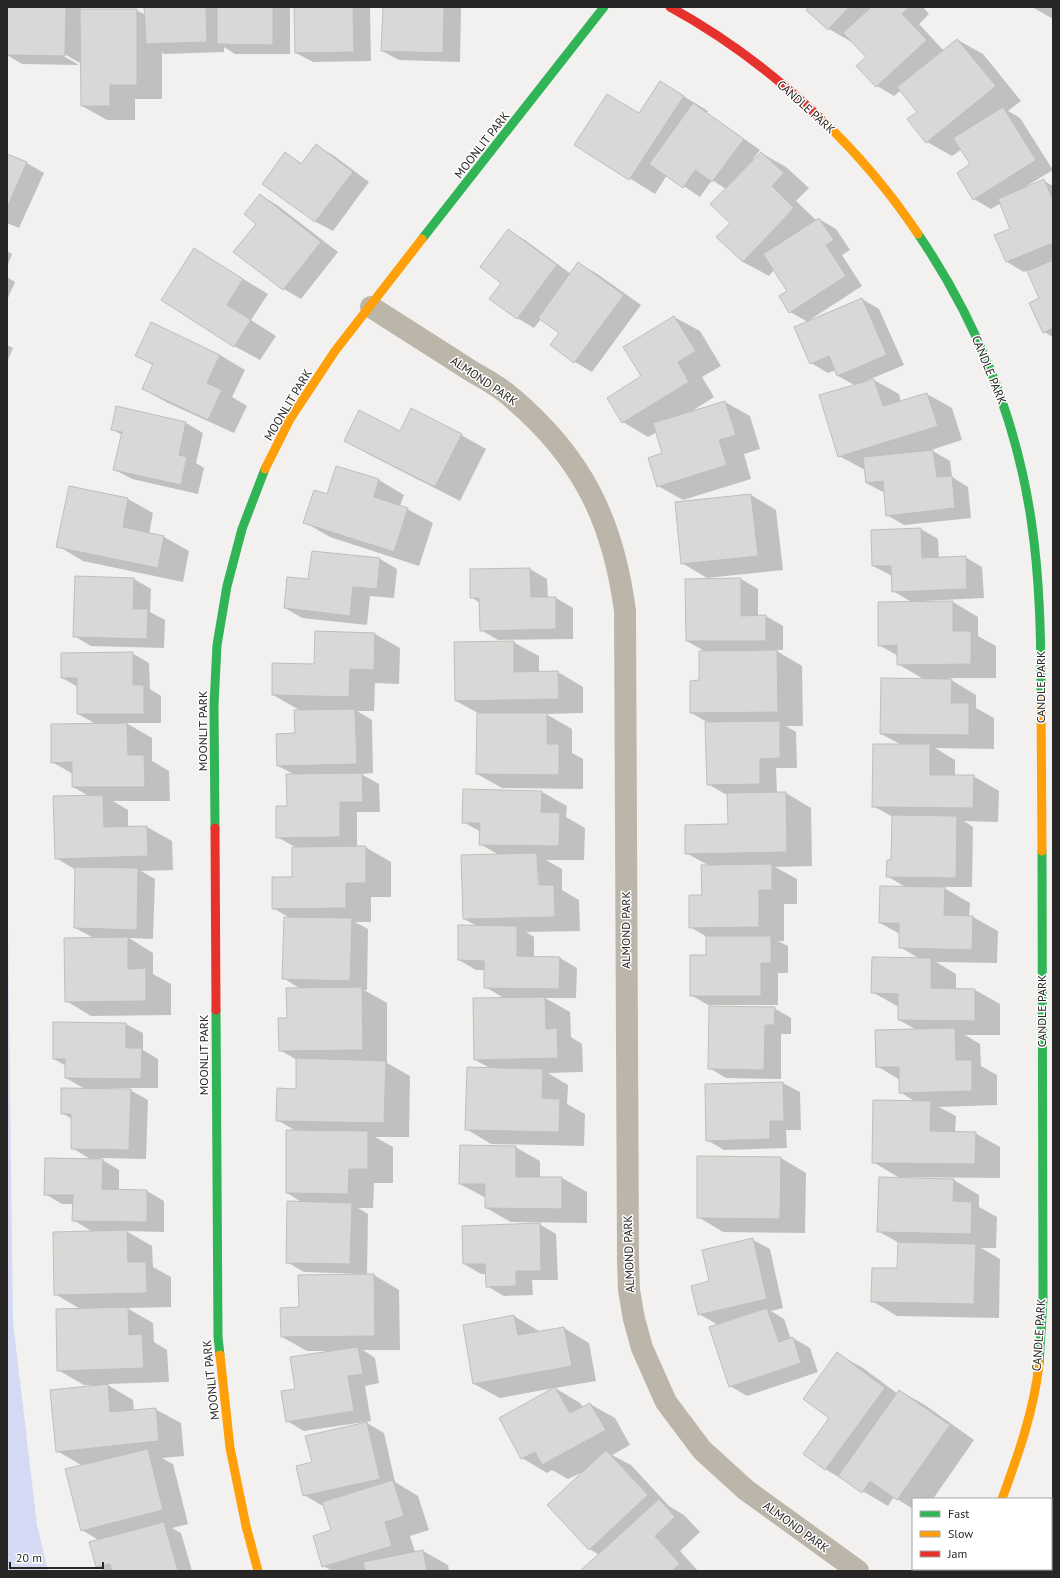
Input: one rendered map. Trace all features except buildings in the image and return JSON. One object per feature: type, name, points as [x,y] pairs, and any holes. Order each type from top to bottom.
[{"type":"street","name":"MOONLIT PARK","points":[[258,1571],[246,1526],[230,1448],[218,1337],[214,720],[217,645],[227,586],[242,528],[263,473],[290,419],[335,351],[371,307],[604,7]]},
{"type":"street","name":"CANDLE PARK","points":[[670,7],[683,13],[745,54],[803,101],[856,153],[903,211],[944,273],[978,340],[1005,409],[1024,481],[1037,555],[1041,630],[1043,1300],[1040,1352],[1032,1405],[1018,1455],[1002,1498]]},
{"type":"street","name":"ALMOND PARK","points":[[371,307],[511,396],[555,439],[591,491],[604,520],[614,549],[625,611],[628,1260],[629,1290],[634,1319],[642,1348],[666,1402],[702,1450],[746,1490],[858,1571]]},
{"type":"shaded area","points":[[7,853],[13,1322],[37,1525],[48,1571],[7,1571]]},
{"type":"traffic: fast","points":[[422,239],[604,7]]},
{"type":"traffic: fast","points":[[918,234],[958,300],[975,335],[991,370],[1015,444],[1024,481],[1034,541],[1038,586],[1041,698]]},
{"type":"traffic: fast","points":[[215,828],[214,705],[217,645],[227,586],[242,529],[265,469]]},
{"type":"traffic: fast","points":[[1039,1364],[1043,1300],[1042,851]]},
{"type":"traffic: fast","points":[[216,1010],[218,1337],[220,1355]]},
{"type":"traffic: slow","points":[[820,118],[872,173],[918,234]]},
{"type":"traffic: slow","points":[[265,469],[290,419],[335,351],[422,239]]},
{"type":"traffic: slow","points":[[1041,698],[1042,851]]},
{"type":"traffic: slow","points":[[220,1355],[230,1448],[246,1526],[258,1571]]},
{"type":"traffic: slow","points":[[1002,1498],[1029,1416],[1037,1381],[1039,1364]]},
{"type":"traffic: jam","points":[[670,7],[710,31],[749,58],[803,102],[820,118]]},
{"type":"traffic: jam","points":[[215,828],[216,1010]]}]
